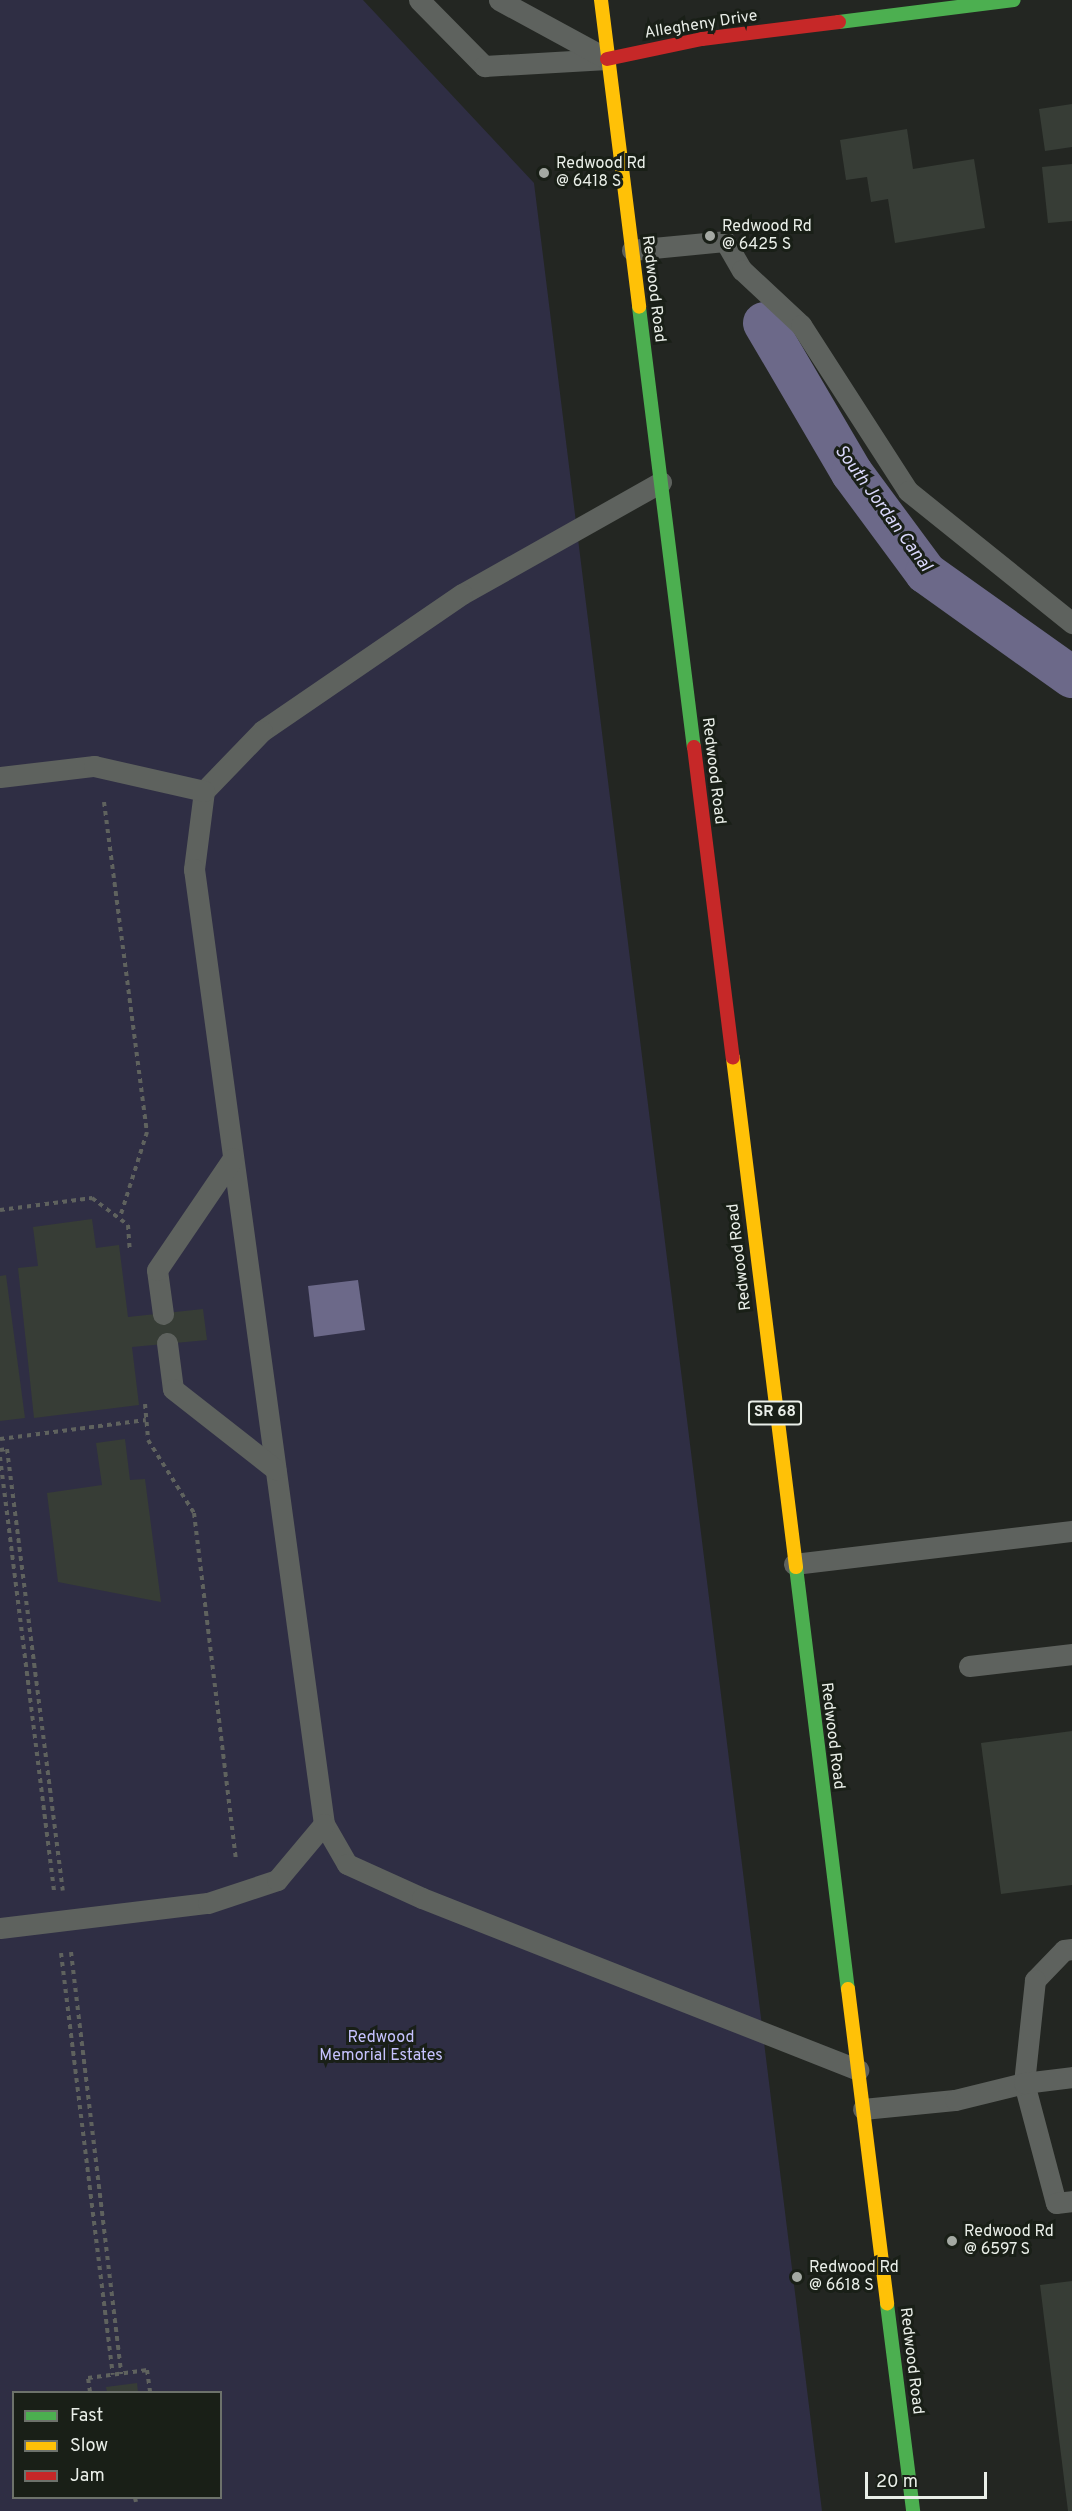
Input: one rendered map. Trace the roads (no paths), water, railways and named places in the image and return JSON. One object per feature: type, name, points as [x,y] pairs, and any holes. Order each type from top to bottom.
[{"type":"main road","name":"Redwood Road","points":[[601,0],[913,2511]]},
{"type":"main road","name":"Allegheny Drive","points":[[607,59],[702,39],[1014,0]]},
{"type":"lane","points":[[418,0],[484,66],[607,59]]},
{"type":"lane","points":[[499,0],[607,59]]},
{"type":"lane","points":[[632,250],[725,241],[742,270],[801,325],[908,491],[1072,623]]},
{"type":"lane","points":[[661,482],[462,594],[262,731],[204,791],[194,869],[324,1824],[348,1864],[422,1898],[858,2070]]},
{"type":"lane","points":[[0,777],[99,767],[204,791]]},
{"type":"lane","points":[[163,1314],[157,1270],[233,1158]]},
{"type":"lane","points":[[167,1343],[174,1389],[275,1469]]},
{"type":"lane","points":[[794,1564],[1072,1531]]},
{"type":"lane","points":[[969,1666],[1072,1654]]},
{"type":"lane","points":[[0,1928],[208,1903],[277,1880],[324,1824]]},
{"type":"lane","points":[[1072,1949],[1064,1950],[1035,1980],[1024,2083],[1056,2204],[1072,2201]]},
{"type":"lane","points":[[863,2109],[955,2100],[1024,2083],[1072,2077]]},
{"type":"waterway","name":"South Jordan Canal","points":[[764,323],[852,473],[926,573],[1072,677]]},
{"type":"place","name":"Redwood Rd @ 6418 S","points":[[544,173]]},
{"type":"place","name":"Redwood Rd @ 6425 S","points":[[710,236]]},
{"type":"place","name":"Redwood Rd @ 6597 S","points":[[952,2241]]},
{"type":"place","name":"Redwood Rd @ 6618 S","points":[[797,2277]]},
{"type":"park label","name":"Redwood Memorial Estates","points":[[381,2047]]}]
